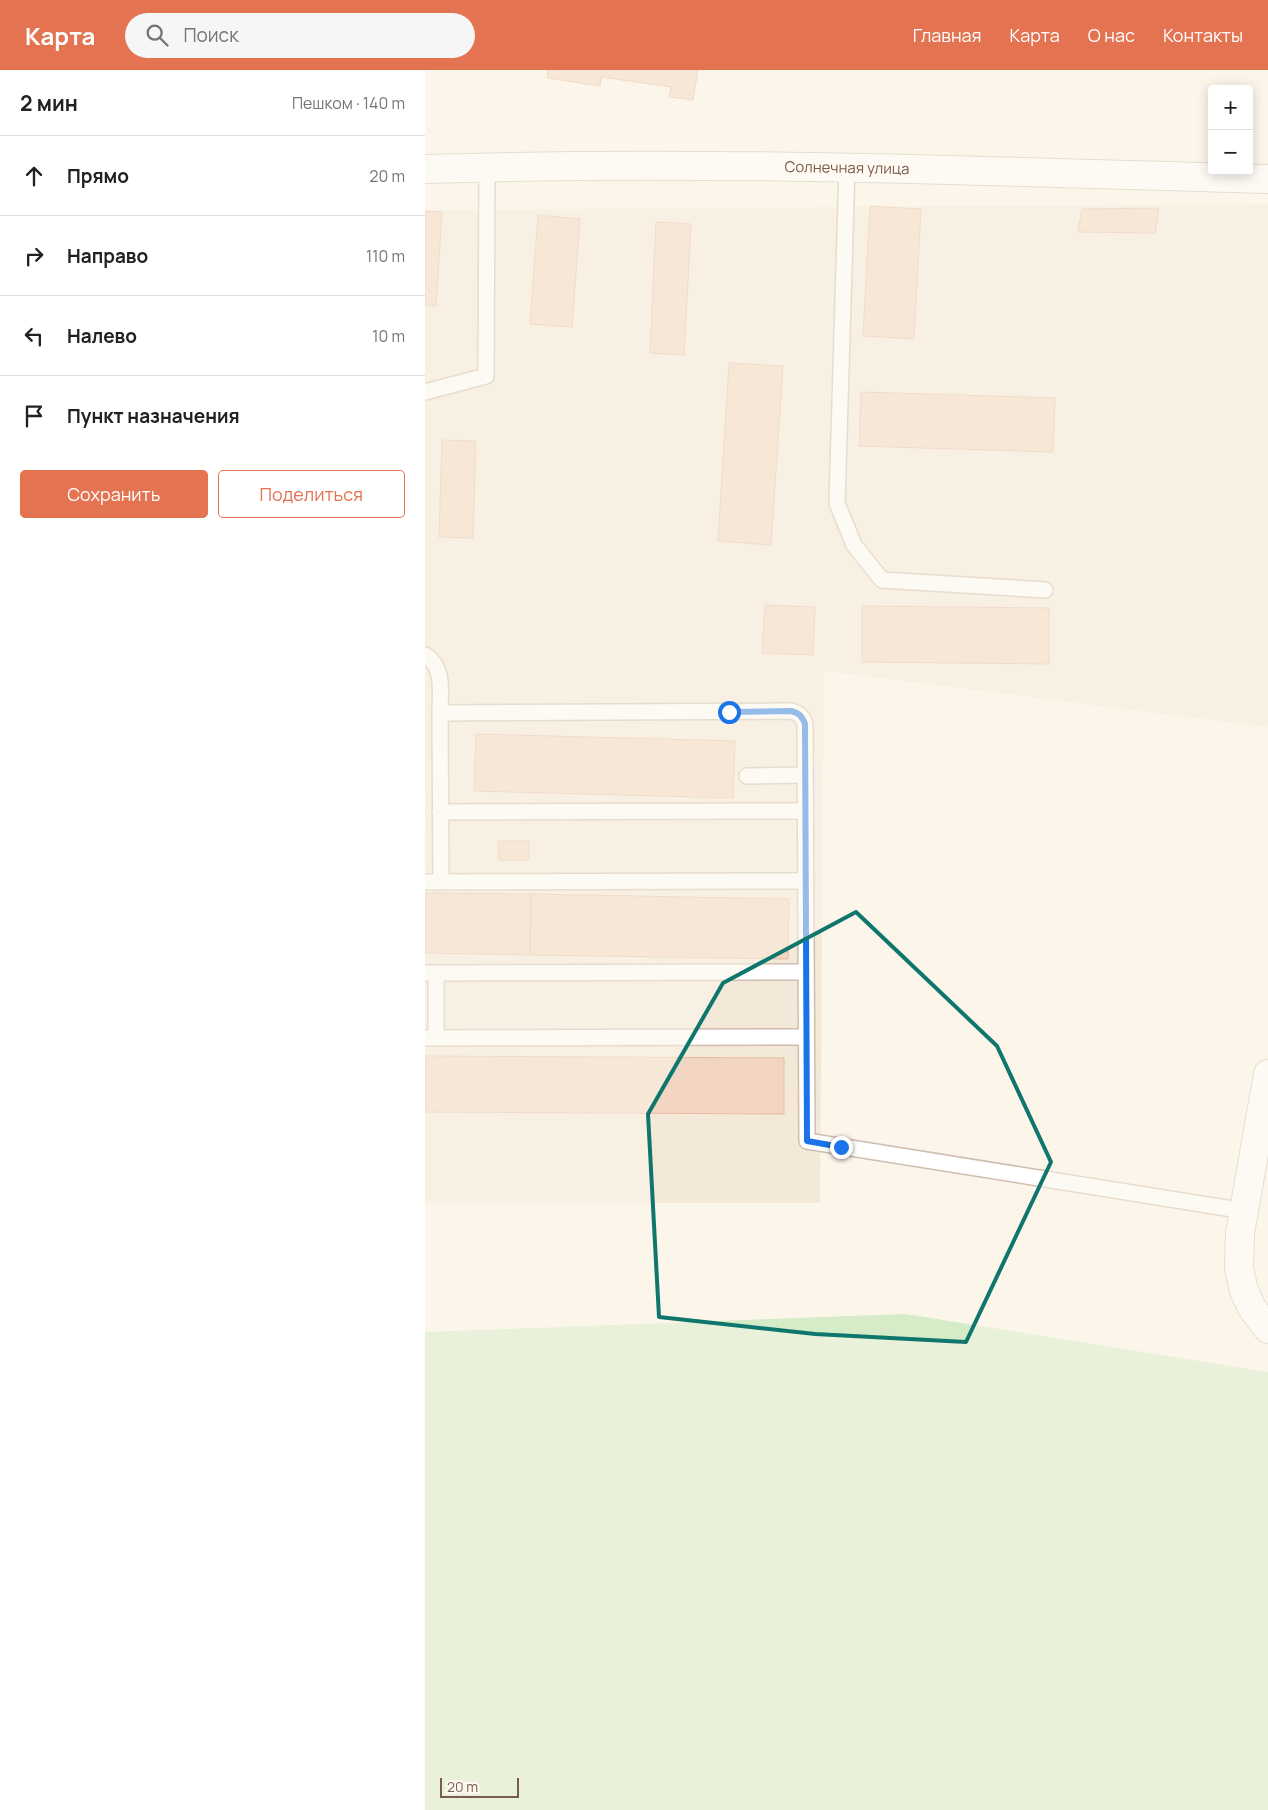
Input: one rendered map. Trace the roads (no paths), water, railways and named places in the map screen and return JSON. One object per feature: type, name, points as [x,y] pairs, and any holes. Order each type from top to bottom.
[{"type":"street","name":"Солнечная улица","points":[[425,169],[487,167],[847,167],[1268,179]]},
{"type":"street","points":[[1268,1074],[1240,1233],[1239,1268],[1244,1290],[1252,1308],[1268,1329]]},
{"type":"lane","points":[[425,392],[486,376],[487,167]]},
{"type":"lane","points":[[847,167],[837,503],[854,545],[882,580],[1045,590]]},
{"type":"lane","points":[[425,655],[433,660],[439,671],[441,882]]},
{"type":"lane","points":[[440,713],[791,711],[797,713],[803,717],[805,724],[807,1141],[1245,1211]]},
{"type":"lane","points":[[747,776],[805,775]]},
{"type":"lane","points":[[440,812],[805,811]]},
{"type":"lane","points":[[425,882],[805,881]]},
{"type":"lane","points":[[806,972],[431,973],[431,1038],[806,1037]]}]
